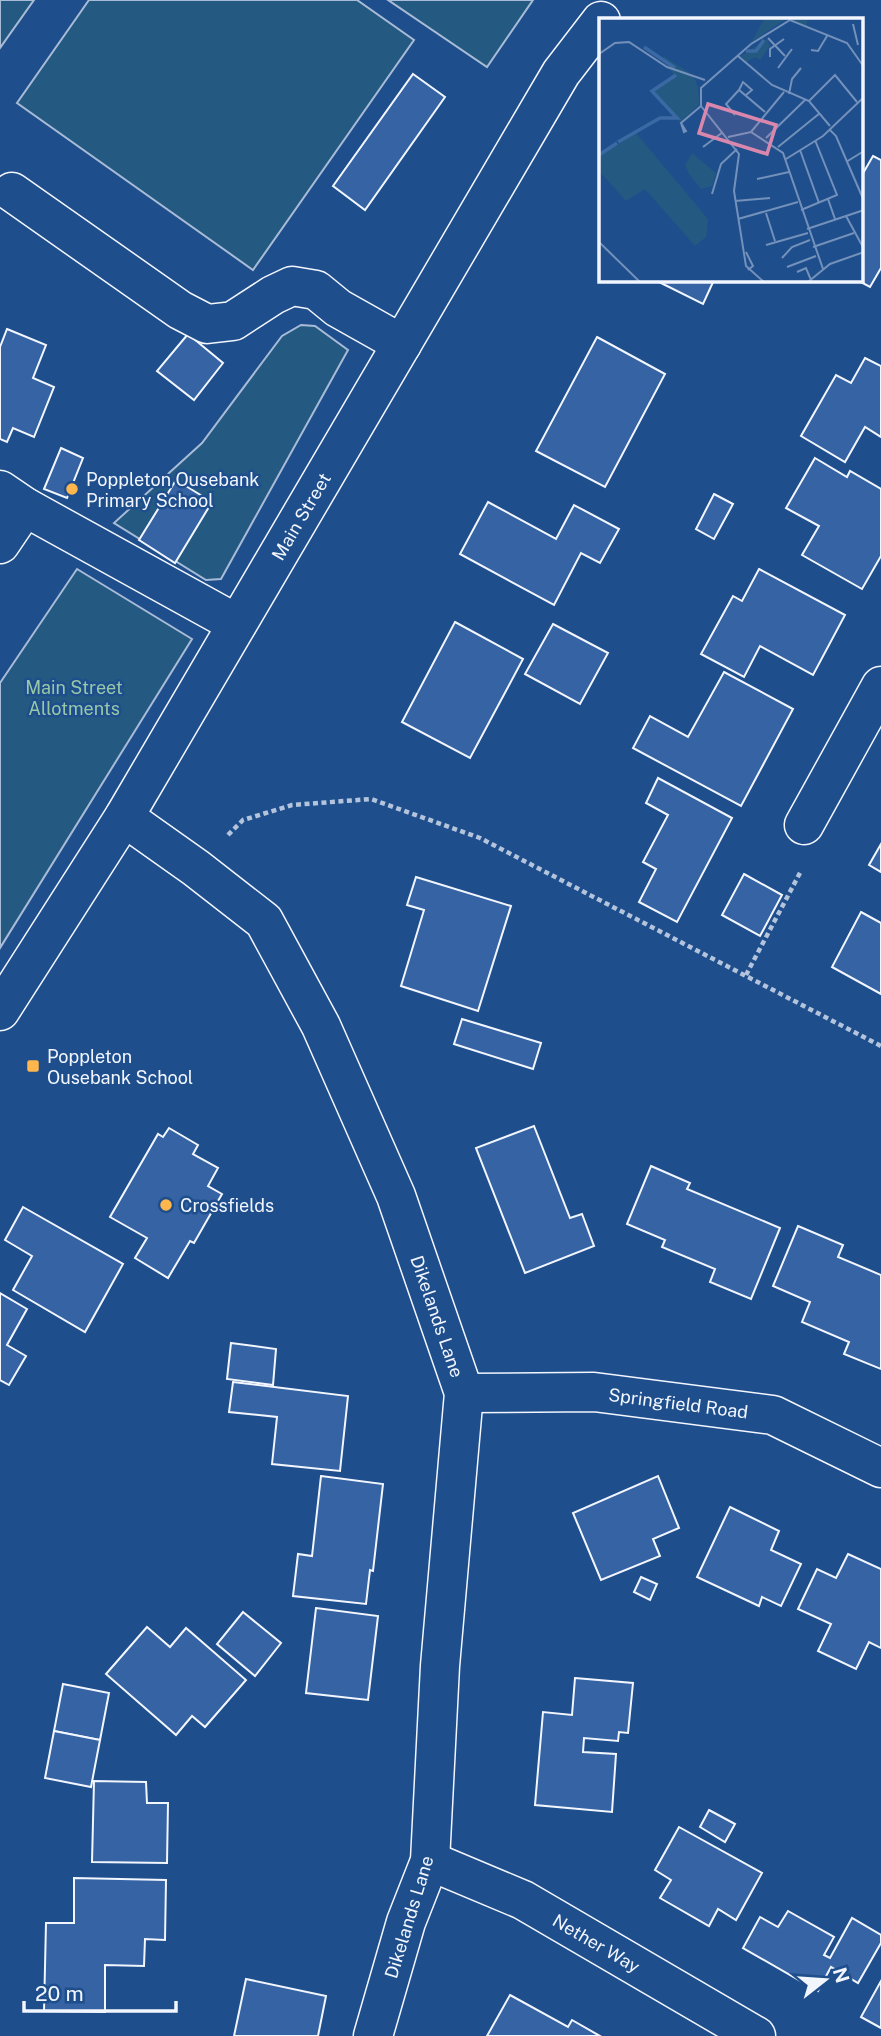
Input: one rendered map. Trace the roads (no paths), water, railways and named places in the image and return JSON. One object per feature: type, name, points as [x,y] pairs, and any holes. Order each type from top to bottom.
[{"type":"street","name":"Main Street","points":[[603,18],[617,0]]},
{"type":"street","name":"Main Street","points":[[0,1011],[124,817],[561,73],[599,23]]},
{"type":"street","points":[[12,192],[180,310],[207,324],[233,321],[292,286],[316,290],[338,308],[402,344]]},
{"type":"street","points":[[0,544],[12,498],[237,624]]},
{"type":"street","points":[[804,825],[881,686]]},
{"type":"street","name":"Dikelands Lane","points":[[124,817],[264,921],[321,1026],[396,1196],[464,1393],[440,1666],[430,1861],[406,1922],[373,2036]]},
{"type":"street","name":"Springfield Road","points":[[464,1393],[594,1392],[773,1415],[881,1468]]},
{"type":"street","name":"Nether Way","points":[[430,1861],[523,1900],[756,2036]]},
{"type":"place","name":"Poppleton Ousebank Primary School","points":[[72,489]]},
{"type":"place","name":"Poppleton Ousebank School","points":[[33,1066]]},
{"type":"place","name":"Crossfields","points":[[166,1205]]},
{"type":"park label","name":"Main Street Allotments","points":[[74,697]]}]
